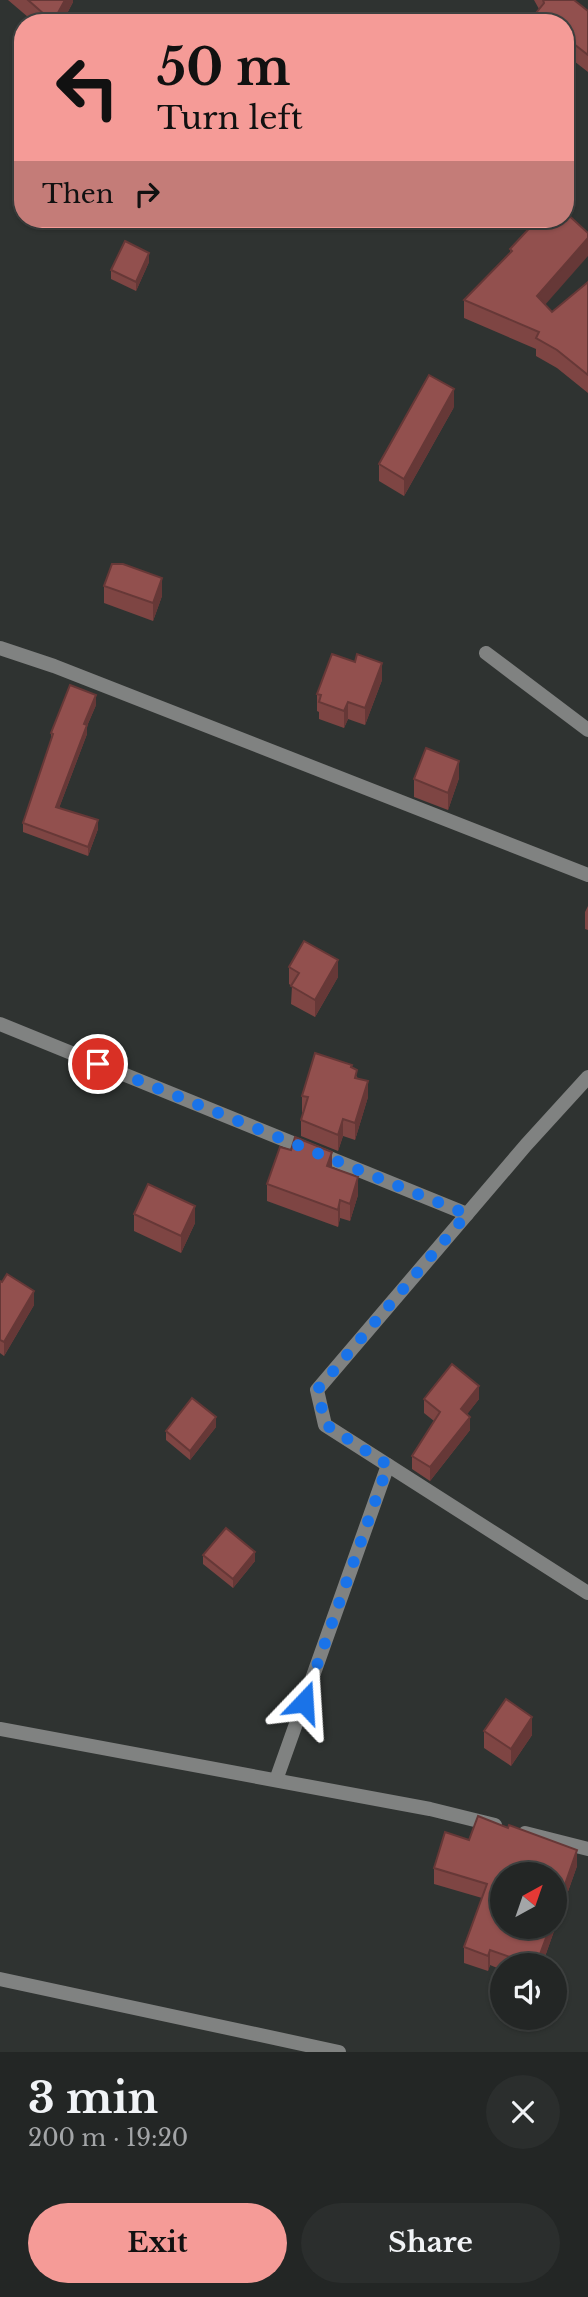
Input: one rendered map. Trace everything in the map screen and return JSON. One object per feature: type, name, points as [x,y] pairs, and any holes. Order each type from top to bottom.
[{"type":"street","points":[[0,648],[54,666],[588,875]]},
{"type":"street","points":[[486,653],[588,730]]},
{"type":"street","points":[[0,1024],[467,1214]]},
{"type":"street","points":[[588,1077],[526,1145],[317,1390],[326,1425],[588,1593]]},
{"type":"street","points":[[276,1780],[388,1465]]},
{"type":"street","points":[[0,1729],[430,1809],[588,1849]]},
{"type":"street","points":[[0,1979],[339,2052]]},
{"type":"building","points":[[28,0],[65,0],[57,14],[44,14]]},
{"type":"building","points":[[543,0],[574,0],[588,11],[588,55],[574,44],[574,14],[537,14]]},
{"type":"building","points":[[574,220],[588,233],[588,238],[537,296],[552,312],[588,282],[588,375],[557,350],[536,338],[539,332],[464,300],[512,251],[510,249],[530,228],[574,228]]},
{"type":"building","points":[[125,241],[149,253],[136,282],[111,270]]},
{"type":"building","points":[[429,375],[454,389],[404,479],[379,464]]},
{"type":"building","points":[[112,564],[123,564],[162,578],[153,603],[104,586]]},
{"type":"building","points":[[332,654],[355,662],[357,654],[382,663],[365,708],[348,702],[344,711],[319,702],[321,695],[317,694]]},
{"type":"building","points":[[70,685],[96,695],[56,807],[98,820],[88,847],[23,823],[53,734],[51,733]]},
{"type":"building","points":[[426,748],[459,761],[448,793],[414,779]]},
{"type":"building","points":[[304,941],[338,960],[315,1000],[291,986],[299,973],[289,967]]},
{"type":"building","points":[[315,1053],[352,1065],[351,1067],[357,1070],[355,1078],[368,1081],[355,1123],[343,1119],[338,1135],[301,1120],[308,1097],[302,1096]]},
{"type":"building","points":[[295,1137],[332,1152],[327,1166],[358,1177],[350,1204],[340,1200],[338,1210],[267,1184],[280,1147],[291,1150]]},
{"type":"building","points":[[148,1184],[195,1206],[181,1236],[134,1214]]},
{"type":"building","points":[[7,1274],[34,1291],[4,1342],[0,1340],[0,1281],[2,1282]]},
{"type":"building","points":[[452,1364],[479,1386],[461,1409],[470,1417],[430,1467],[412,1456],[440,1412],[424,1399]]},
{"type":"building","points":[[192,1398],[216,1417],[190,1451],[166,1431]]},
{"type":"building","points":[[226,1528],[255,1552],[233,1579],[203,1555]]},
{"type":"building","points":[[506,1699],[532,1717],[511,1749],[484,1731]]},
{"type":"building","points":[[478,1816],[577,1850],[567,1879],[567,1862],[490,1862],[490,1939],[546,1939],[540,1953],[499,1953],[490,1950],[488,1956],[464,1947],[487,1884],[434,1868],[445,1832],[469,1840]]},
{"type":"route","points":[[98,1064],[467,1214],[317,1390],[326,1425],[388,1465],[304,1702]]}]
